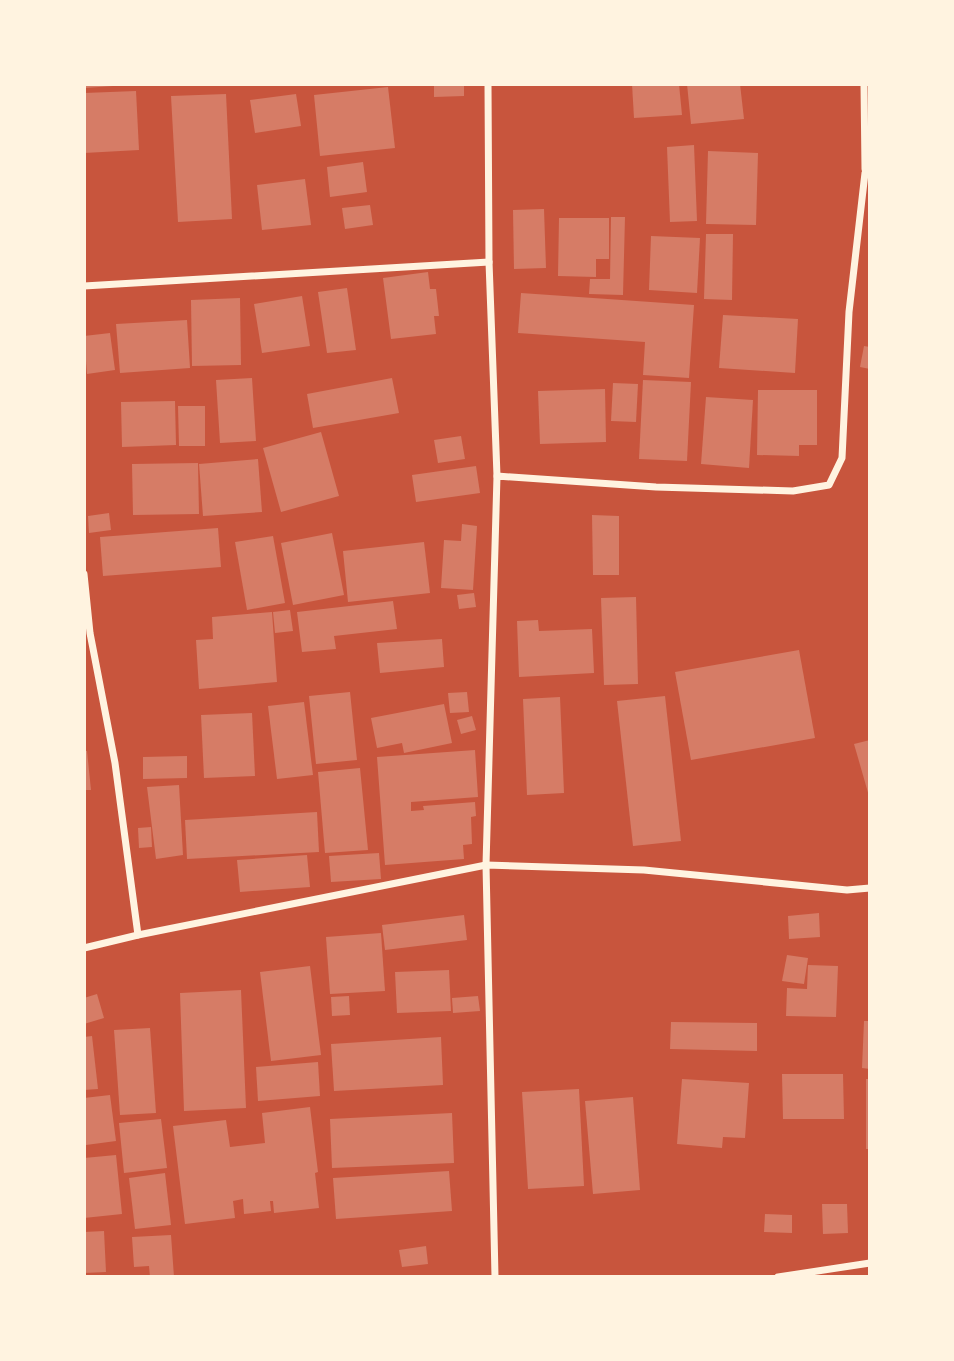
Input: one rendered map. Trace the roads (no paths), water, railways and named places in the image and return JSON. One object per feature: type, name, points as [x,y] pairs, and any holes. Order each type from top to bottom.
[{"type":"street","points":[[488,84],[489,262],[497,476],[486,865],[495,1277]]},
{"type":"street","points":[[497,476],[656,487],[793,491],[829,485],[842,458],[849,312],[866,173],[864,84]]},
{"type":"street","points":[[866,173],[870,163]]},
{"type":"street","points":[[84,286],[489,262]]},
{"type":"street","points":[[84,574],[87,633],[115,763],[138,935]]},
{"type":"street","points":[[84,948],[486,865],[644,870],[847,890],[870,888]]},
{"type":"street","points":[[779,1277],[870,1263]]}]
